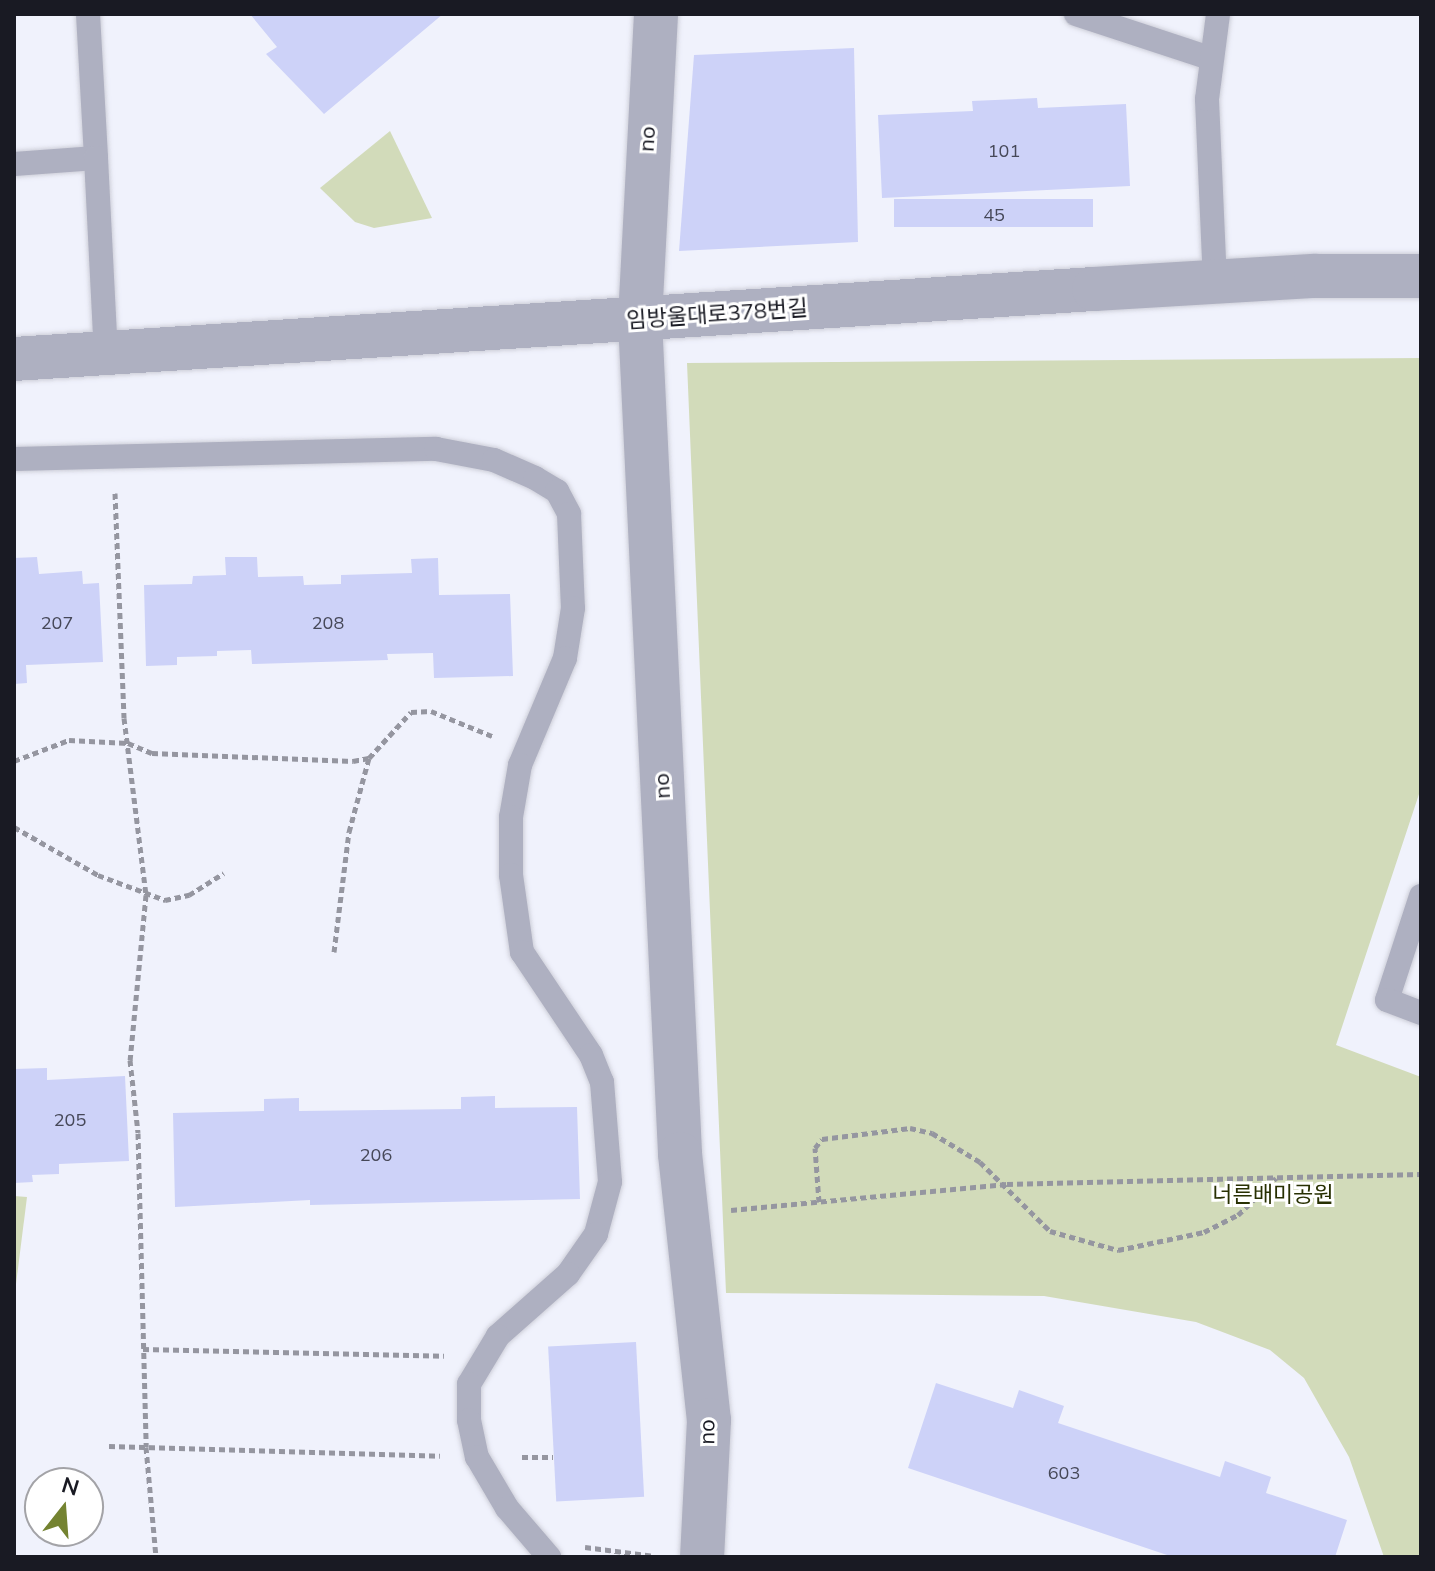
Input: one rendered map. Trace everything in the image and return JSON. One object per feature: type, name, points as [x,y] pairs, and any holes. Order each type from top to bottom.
[{"type":"street","name":"no","points":[[656,14],[640,320],[686,1214],[709,1420],[702,1557]]},
{"type":"street","name":"임방울대로378번길","points":[[14,359],[1215,283],[1421,276]]},
{"type":"lane","points":[[88,14],[106,354]]},
{"type":"lane","points":[[1076,14],[1210,58]]},
{"type":"lane","points":[[1215,283],[1210,58],[1218,14]]},
{"type":"lane","points":[[14,164],[96,158]]},
{"type":"lane","points":[[14,459],[436,449],[494,460],[557,491],[569,514],[573,608],[565,658],[526,752],[511,817],[511,875],[522,952],[591,1055],[602,1082],[610,1182],[596,1234],[568,1274],[498,1336],[469,1384],[469,1420],[477,1457],[540,1548]]},
{"type":"lane","points":[[1421,896],[1387,1000],[1421,1013]]},
{"type":"path","points":[[109,456],[119,524],[128,743],[146,895],[130,1060],[138,1133],[146,1447],[156,1557]]},
{"type":"path","points":[[334,952],[349,832],[369,758],[411,712],[431,711],[526,752]]},
{"type":"path","points":[[14,761],[69,740],[128,743],[152,753],[369,758]]},
{"type":"path","points":[[14,827],[98,875],[165,900],[189,895],[224,873]]},
{"type":"path","points":[[819,1202],[815,1148],[822,1139],[910,1128],[932,1133],[959,1147],[1007,1184],[1031,1217],[1050,1231],[1118,1250],[1204,1232],[1238,1215],[1276,1178]]},
{"type":"path","points":[[686,1214],[1007,1184],[1421,1174]]},
{"type":"path","points":[[143,1349],[485,1357]]},
{"type":"path","points":[[109,1446],[553,1457]]},
{"type":"path","points":[[540,1548],[659,1557]]},
{"type":"green space","points":[[390,131],[432,218],[374,228],[355,222],[320,188]]},
{"type":"green space","name":"너른배미공원","points":[[1421,358],[1421,788],[1336,1045],[1421,1077],[1421,1557],[1384,1557],[1349,1457],[1304,1378],[1270,1350],[1196,1322],[1044,1296],[726,1293],[687,363]]},
{"type":"green space","points":[[14,1196],[27,1197],[14,1300]]},
{"type":"building","points":[[250,14],[443,14],[324,114],[266,54],[277,47]]},
{"type":"building","points":[[854,48],[858,242],[679,251],[694,55]]},
{"type":"building","points":[[1037,98],[1038,108],[1126,104],[1130,186],[882,198],[878,115],[973,111],[972,101]]},
{"type":"building","points":[[894,199],[1093,199],[1093,227],[894,227]]},
{"type":"building","points":[[37,557],[39,574],[82,571],[83,584],[99,583],[103,662],[26,665],[27,683],[14,684],[14,558]]},
{"type":"building","points":[[225,557],[257,557],[258,577],[303,576],[304,585],[341,584],[341,575],[412,573],[411,559],[438,558],[439,595],[510,594],[513,676],[434,678],[433,653],[387,654],[388,660],[252,664],[251,650],[217,651],[217,656],[177,657],[177,665],[146,666],[144,585],[192,584],[193,576],[226,575]]},
{"type":"building","points":[[47,1068],[47,1080],[125,1076],[129,1161],[59,1164],[59,1174],[32,1175],[33,1182],[14,1183],[14,1069]]},
{"type":"building","points":[[495,1096],[495,1108],[577,1107],[580,1199],[310,1205],[310,1200],[175,1207],[173,1113],[264,1111],[264,1099],[299,1098],[299,1111],[461,1109],[461,1097]]},
{"type":"building","points":[[636,1342],[644,1497],[556,1501],[548,1347]]},
{"type":"building","points":[[936,1383],[1013,1408],[1019,1390],[1064,1406],[1058,1423],[1220,1477],[1225,1461],[1271,1477],[1266,1493],[1347,1520],[1335,1557],[1173,1557],[908,1468]]}]
